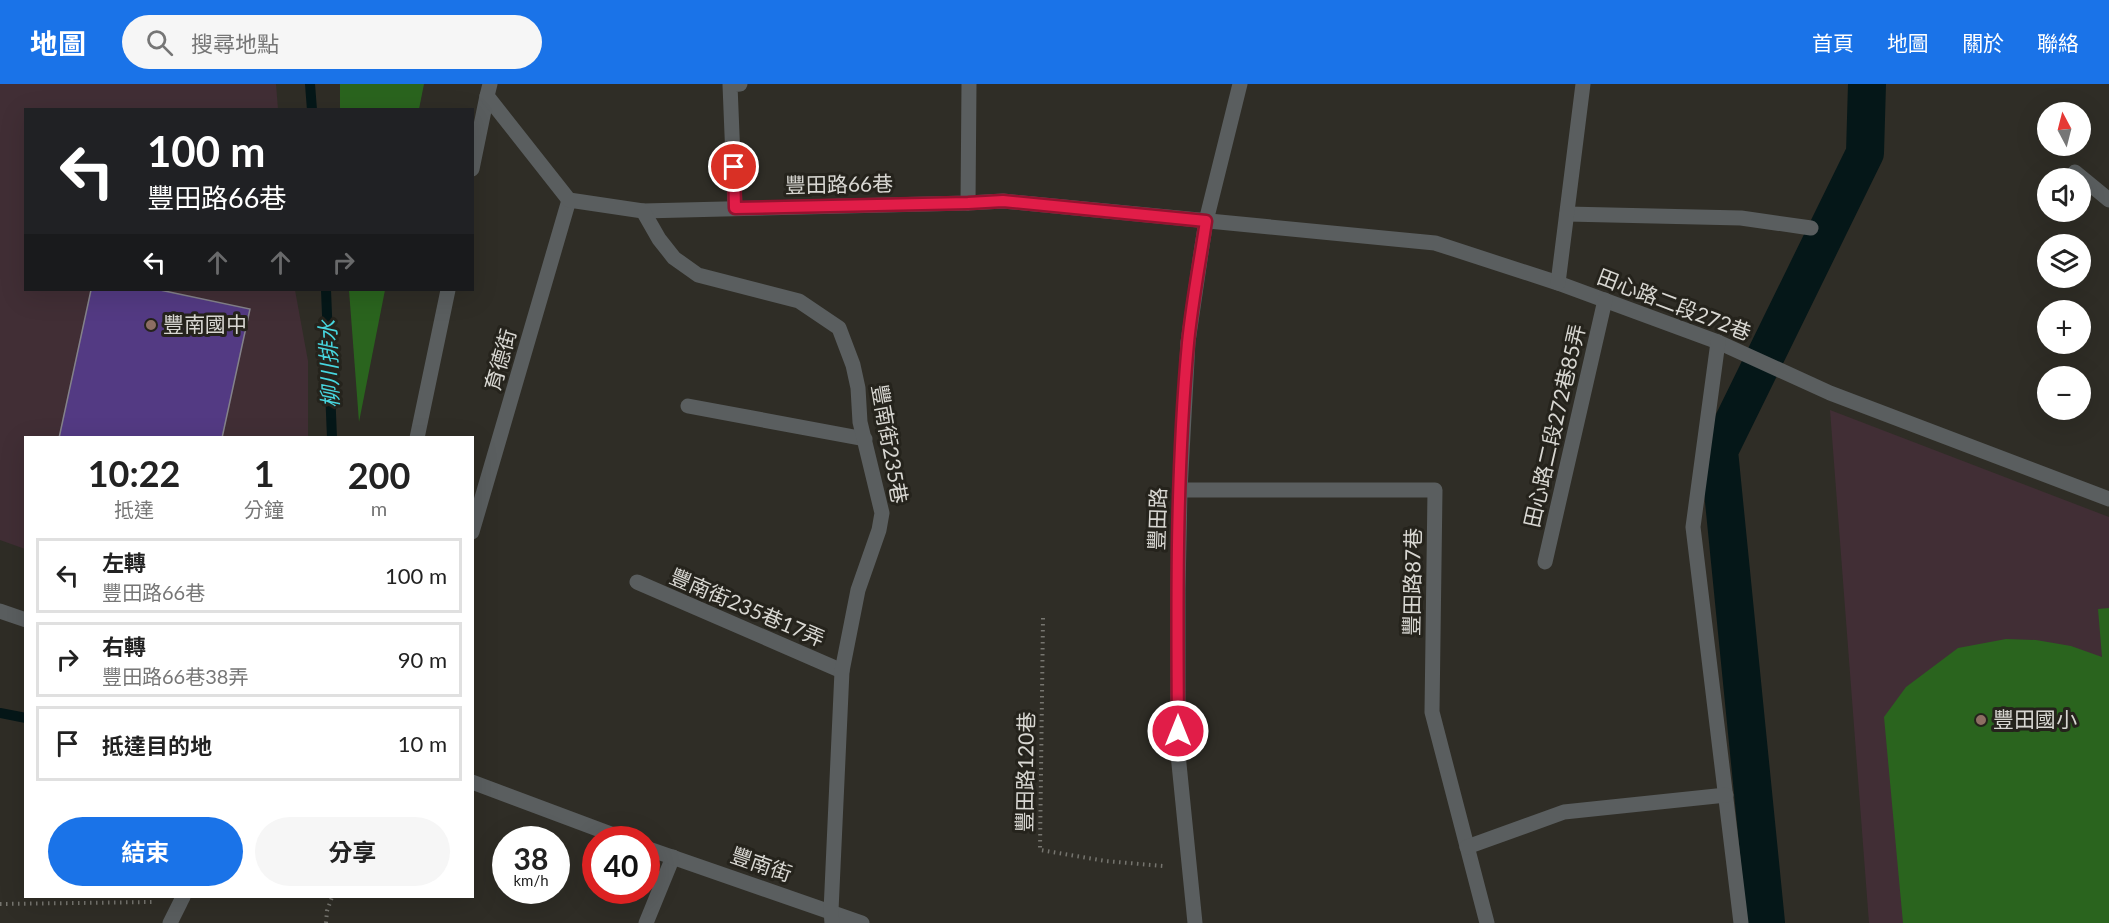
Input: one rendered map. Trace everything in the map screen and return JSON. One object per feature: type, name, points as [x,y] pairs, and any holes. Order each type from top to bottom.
[{"type":"street","points":[[735,208],[730,85],[740,84]]},
{"type":"street","points":[[968,203],[969,84]]},
{"type":"street","name":"豐田路","points":[[1195,923],[1178,754],[1180,490],[1188,342],[1206,221],[1240,84]]},
{"type":"street","points":[[1558,284],[1583,84]]},
{"type":"street","points":[[474,159],[488,90]]},
{"type":"street","points":[[488,90],[569,200]]},
{"type":"street","points":[[2091,185],[2109,200]]},
{"type":"street","name":"豐田路66巷","points":[[569,200],[643,211],[1003,201],[1206,221]]},
{"type":"street","name":"育德街","points":[[474,525],[569,200]]},
{"type":"street","name":"豐南街235巷","points":[[643,211],[659,239],[674,258],[698,275],[799,301],[839,328],[853,365],[858,388],[860,422],[882,513],[879,530],[858,590],[842,671],[831,917]]},
{"type":"street","points":[[1567,214],[1741,218],[1810,228]]},
{"type":"street","name":"田心路二段272巷","points":[[1206,221],[1435,243],[1605,300],[1718,342],[1830,393],[2109,500]]},
{"type":"street","points":[[417,436],[448,291]]},
{"type":"street","name":"田心路二段272巷85弄","points":[[1545,562],[1605,300]]},
{"type":"street","points":[[1718,342],[1693,527],[1741,923]]},
{"type":"street","points":[[688,406],[865,439]]},
{"type":"street","name":"豐田路87巷","points":[[1180,490],[1435,490],[1432,712],[1487,923]]},
{"type":"street","name":"豐南街235巷17弄","points":[[637,582],[842,671]]},
{"type":"street","points":[[0,611],[24,619]]},
{"type":"street","points":[[474,783],[590,826]]},
{"type":"street","points":[[1467,847],[1564,812],[1726,795]]},
{"type":"street","name":"豐南街","points":[[660,853],[831,917],[862,923]]},
{"type":"street","points":[[646,923],[673,857]]},
{"type":"street","points":[[170,923],[181,899]]},
{"type":"path","name":"豐田路120巷","points":[[1043,618],[1040,850],[1105,861],[1188,869]]},
{"type":"path","points":[[326,923],[332,898]]},
{"type":"path","points":[[0,904],[181,899]]},
{"type":"shaded area","name":"豐南國中","points":[[0,84],[276,84],[278,108],[24,108],[24,291],[295,291],[308,361],[308,436],[24,436],[24,549],[0,540]]},
{"type":"shaded area","name":"豐田國小","points":[[1830,410],[2109,517],[2109,923],[1869,923]]},
{"type":"green space","points":[[340,84],[424,84],[419,108],[340,108]]},
{"type":"green space","points":[[349,291],[385,291],[359,422]]},
{"type":"green space","points":[[2109,608],[2109,923],[1903,923],[1884,717],[1906,687],[1958,648],[2006,639],[2036,640],[2071,646],[2102,657],[2098,609]]},
{"type":"building","points":[[91,291],[165,291],[250,309],[222,436],[59,436]]},
{"type":"waterway","name":"柳川排水","points":[[310,84],[312,108]]},
{"type":"waterway","points":[[1766,923],[1719,451],[1865,153],[1867,84]]},
{"type":"waterway","name":"柳川排水","points":[[326,291],[332,436]]},
{"type":"waterway","name":"柳川排水","points":[[0,713],[24,718]]},
{"type":"place","name":"豐南國中","points":[[151,325]]},
{"type":"place","name":"豐田國小","points":[[1981,720]]},
{"type":"route","points":[[734,167],[735,208],[1003,201],[1206,221],[1188,342],[1181,468],[1178,731]]}]
